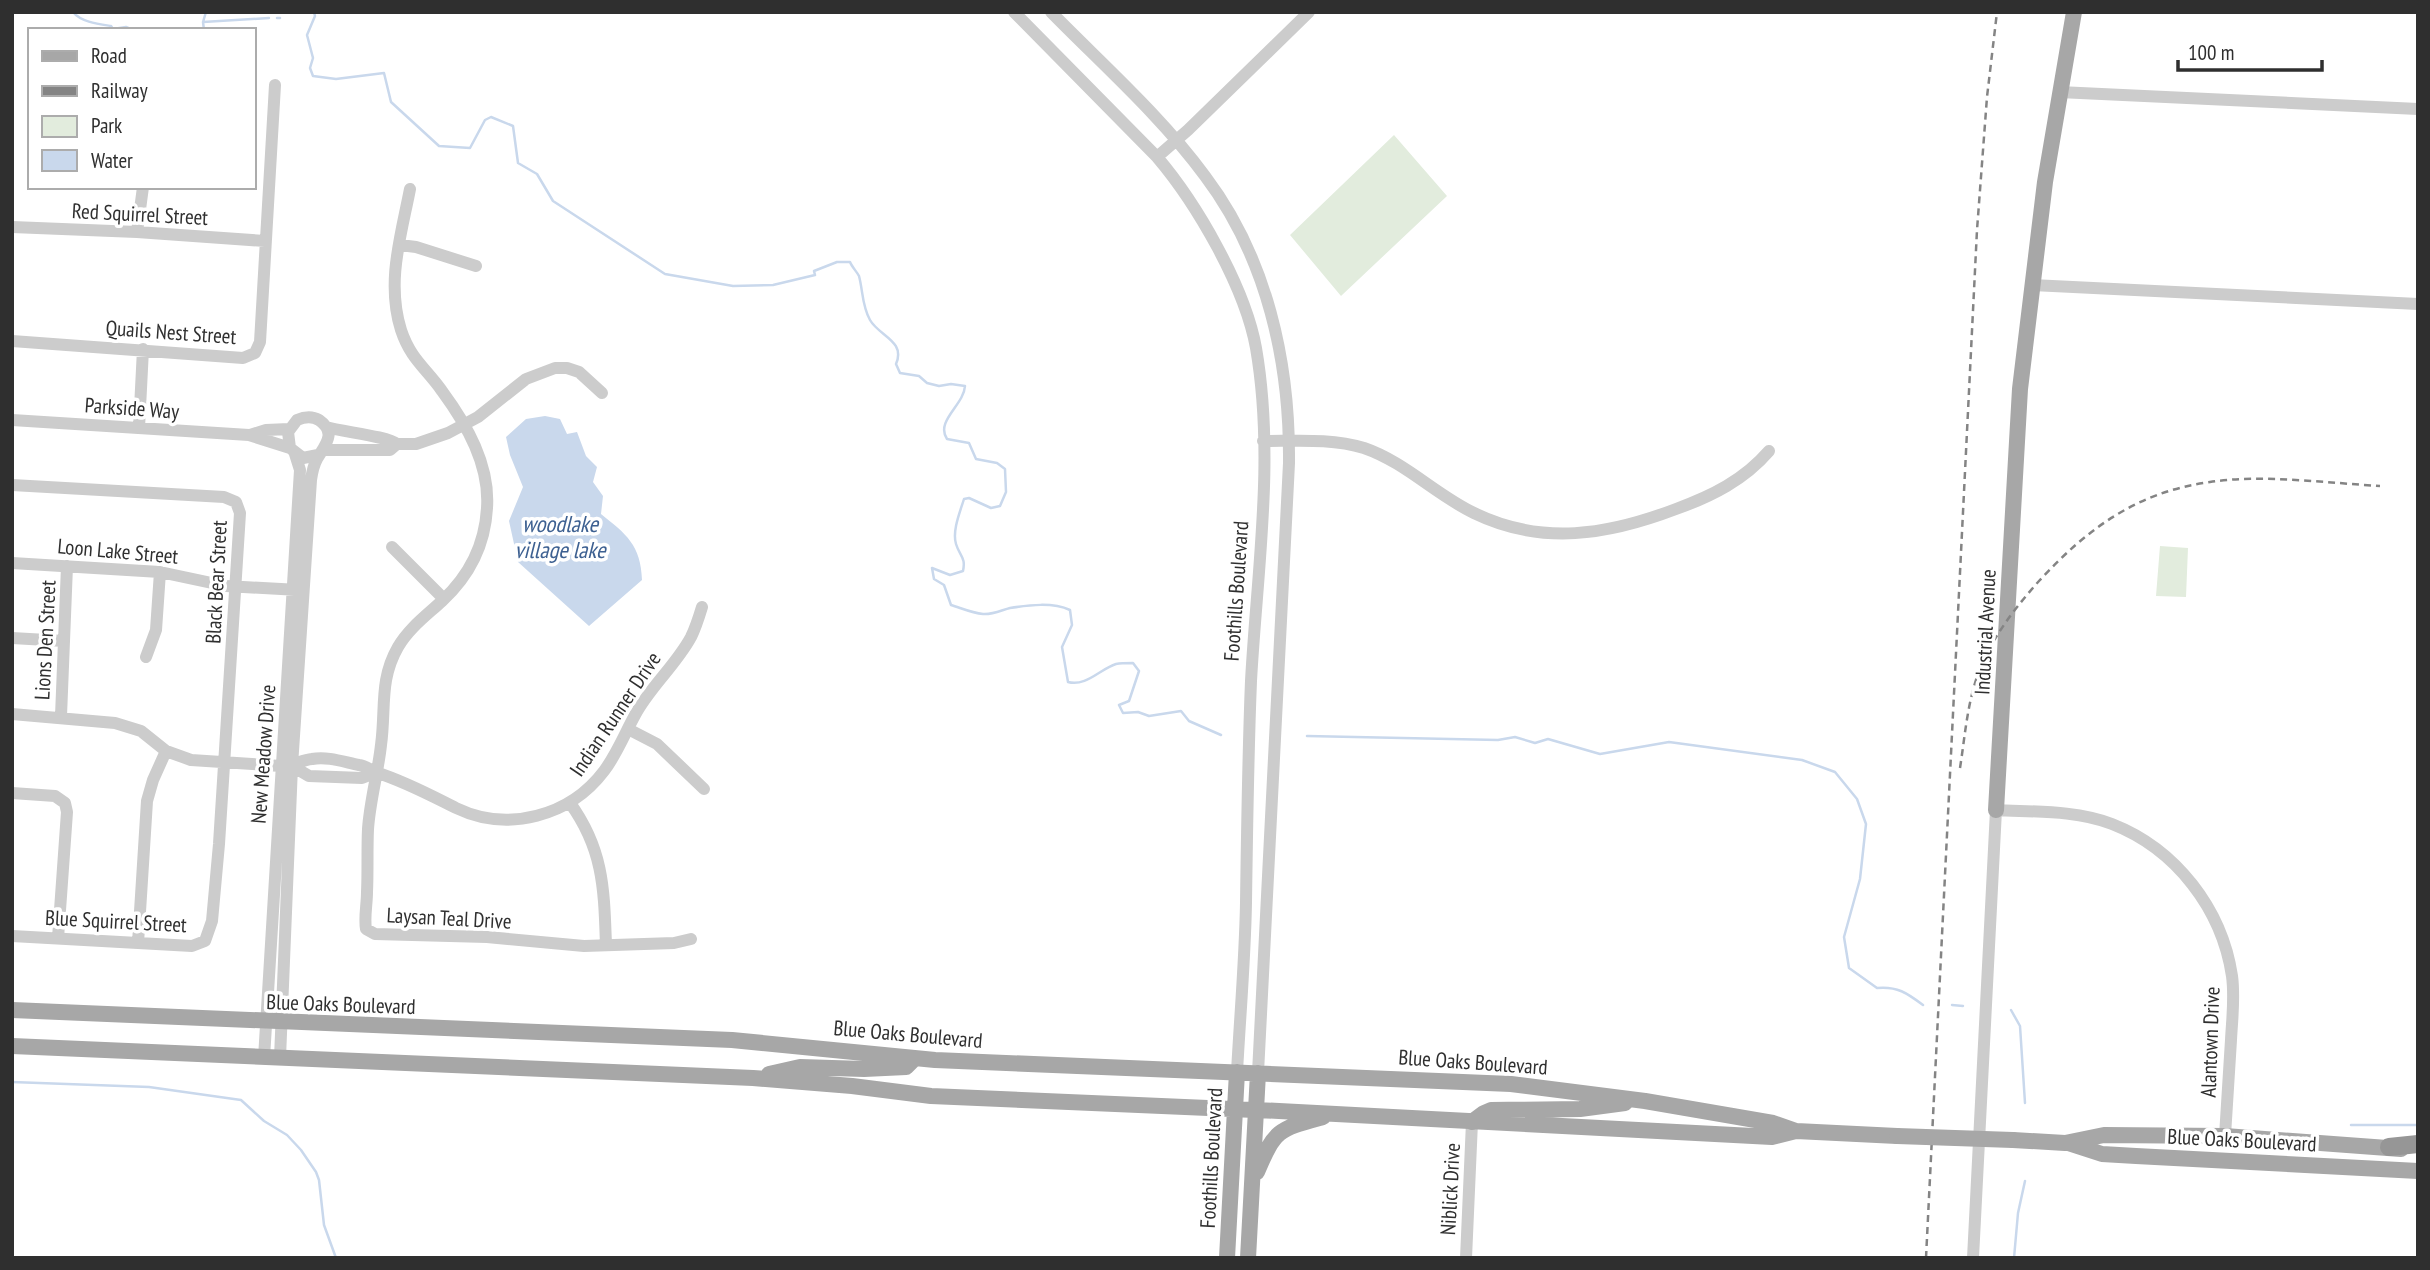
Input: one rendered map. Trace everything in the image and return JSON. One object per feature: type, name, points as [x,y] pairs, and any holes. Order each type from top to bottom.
[{"type":"highway","points":[[2389,1147],[2418,1144]]},
{"type":"main road","name":"Industrial Avenue","points":[[1996,810],[2020,389],[2031,285],[2059,92],[2074,12]]},
{"type":"main road","name":"Blue Oaks Boulevard","points":[[12,1010],[732,1040],[915,1058],[1511,1084],[1645,1101],[1773,1123],[1796,1131],[2065,1143],[2102,1154],[2124,1156],[2418,1171]]},
{"type":"main road","name":"Blue Oaks Boulevard","points":[[12,1046],[753,1078],[932,1096],[1235,1108],[1772,1137],[1796,1131]]},
{"type":"main road","points":[[753,1078],[800,1066],[864,1069],[906,1067],[915,1058]]},
{"type":"main road","name":"Foothills Boulevard","points":[[1227,1258],[1237,1072]]},
{"type":"main road","name":"Foothills Boulevard","points":[[1248,1258],[1258,1073]]},
{"type":"main road","points":[[1472,1122],[1491,1110],[1580,1109],[1645,1101]]},
{"type":"main road","points":[[1252,1184],[1268,1145],[1276,1134],[1289,1126],[1336,1114]]},
{"type":"main road","name":"Blue Oaks Boulevard","points":[[2065,1143],[2104,1135],[2225,1136],[2418,1150]]},
{"type":"street","name":"Foothills Boulevard","points":[[1014,12],[1157,157],[1194,205],[1216,245],[1244,308],[1256,347],[1265,468],[1246,782],[1246,904],[1237,1072]]},
{"type":"street","name":"Foothills Boulevard","points":[[1043,12],[1055,17],[1205,175],[1221,199],[1260,278],[1284,371],[1289,441],[1258,1073]]},
{"type":"street","points":[[1157,157],[1309,12]]},
{"type":"street","points":[[265,242],[275,85]]},
{"type":"street","points":[[2059,92],[2418,109]]},
{"type":"street","points":[[137,232],[143,189]]},
{"type":"street","points":[[375,773],[382,744],[383,692],[391,662],[407,635],[457,586],[473,561],[486,519],[485,474],[481,460],[464,425],[441,389],[415,359],[401,329],[394,296],[394,275],[410,189]]},
{"type":"street","name":"Red Squirrel Street","points":[[12,227],[137,232],[265,242]]},
{"type":"street","name":"Quails Nest Street","points":[[12,341],[243,358],[255,353],[260,342],[265,242]]},
{"type":"street","points":[[400,245],[416,247],[477,266]]},
{"type":"street","points":[[2031,285],[2418,304]]},
{"type":"street","points":[[139,428],[144,349]]},
{"type":"street","points":[[371,443],[326,427],[313,417],[297,420],[289,429],[287,440],[293,451],[311,458],[321,453],[371,443],[390,439],[397,444],[416,444],[432,440],[478,417],[526,379],[555,368],[579,372],[602,393]]},
{"type":"street","name":"Parkside Way","points":[[12,419],[249,435],[293,451]]},
{"type":"street","points":[[321,453],[328,443],[326,427]]},
{"type":"street","name":"Parkside Way","points":[[249,435],[266,430],[289,429]]},
{"type":"street","points":[[1263,441],[1345,443],[1366,449],[1395,463],[1477,515],[1517,529],[1572,534],[1601,532],[1643,522],[1721,491],[1749,471],[1769,451]]},
{"type":"street","name":"New Meadow Drive","points":[[272,1058],[298,590],[300,470],[293,451]]},
{"type":"street","name":"New Meadow Drive","points":[[298,590],[311,481],[321,453]]},
{"type":"street","name":"Black Bear Street","points":[[12,485],[224,497],[236,502],[240,513],[223,762]]},
{"type":"street","points":[[392,547],[444,599]]},
{"type":"street","name":"Loon Lake Street","points":[[12,562],[160,572],[236,586],[298,590]]},
{"type":"street","name":"Lions Den Street","points":[[61,716],[67,566]]},
{"type":"street","points":[[146,657],[156,630],[160,572]]},
{"type":"street","name":"Indian Runner Drive","points":[[287,766],[310,759],[362,765],[375,773],[408,783],[455,808],[488,818],[513,820],[536,817],[570,803],[605,770],[651,690],[686,646],[702,607]]},
{"type":"street","points":[[12,638],[64,641]]},
{"type":"street","points":[[12,714],[61,716],[115,723],[141,731],[166,751],[191,760],[287,766]]},
{"type":"street","points":[[628,729],[657,744],[704,789]]},
{"type":"street","points":[[138,943],[147,801],[166,751]]},
{"type":"street","points":[[339,777],[340,761]]},
{"type":"street","name":"Blue Squirrel Street","points":[[12,936],[192,946],[205,941],[212,921],[223,762]]},
{"type":"street","name":"Indian Runner Drive","points":[[287,766],[309,776],[362,778],[375,773]]},
{"type":"street","name":"Laysan Teal Drive","points":[[375,773],[368,828],[366,929],[375,934],[461,936],[571,946],[606,945]]},
{"type":"street","points":[[12,793],[55,796],[65,803],[67,812],[58,938]]},
{"type":"street","points":[[570,803],[592,839],[600,865],[605,890],[606,945],[674,943],[691,939]]},
{"type":"street","name":"Alantown Drive","points":[[1996,810],[2070,814],[2112,824],[2142,839],[2168,857],[2200,894],[2217,923],[2232,978],[2225,1136]]},
{"type":"street","name":"Industrial Avenue","points":[[1973,1258],[1996,810]]},
{"type":"street","name":"Niblick Drive","points":[[1466,1258],[1472,1122]]},
{"type":"green space","points":[[1394,135],[1447,196],[1341,296],[1290,235]]},
{"type":"green space","points":[[2160,546],[2188,548],[2186,597],[2156,596]]},
{"type":"water","name":"woodlake village lake","points":[[545,416],[560,419],[567,434],[577,432],[586,456],[597,467],[593,482],[603,496],[601,514],[630,541],[639,558],[642,580],[589,626],[518,562],[509,521],[523,487],[506,437],[526,419]]},
{"type":"waterway","points":[[73,12],[85,20],[112,28]]},
{"type":"waterway","points":[[204,28],[206,12]]},
{"type":"waterway","points":[[314,12],[315,16],[307,35],[313,58],[310,68],[313,76],[336,79],[384,73],[391,102],[439,146],[470,148],[485,120],[491,117],[513,126],[518,163],[537,174],[553,201],[665,274],[733,286],[773,285],[815,275],[814,271],[837,262],[850,262],[859,276],[867,315],[874,326],[895,344],[898,356],[896,364],[900,373],[919,376],[927,383],[939,386],[965,386],[960,400],[947,419],[944,432],[947,439],[969,443],[976,459],[997,463],[1005,469],[1006,492],[1000,506],[991,508],[969,498],[964,499],[955,533],[956,544],[963,560],[963,571],[950,575],[932,568],[934,579],[944,585],[951,605],[983,614],[1033,605],[1070,610],[1072,625],[1062,647],[1068,682],[1087,680],[1116,664],[1133,663],[1139,671],[1129,701],[1119,705],[1123,713],[1138,712],[1149,716],[1181,711],[1189,721],[1221,735]]},
{"type":"waterway","points":[[203,22],[269,18]]},
{"type":"waterway","points":[[120,28],[128,28]]},
{"type":"waterway","points":[[1307,736],[1498,740],[1515,737],[1535,743],[1548,739],[1600,754],[1669,742],[1802,760],[1835,772],[1857,799],[1866,824],[1860,879],[1844,937],[1849,968],[1877,988],[1902,991],[1923,1005]]},
{"type":"waterway","points":[[1952,1005],[1963,1006]]},
{"type":"waterway","points":[[2011,1010],[2020,1026],[2025,1103]]},
{"type":"waterway","points":[[12,1082],[149,1087],[241,1100],[264,1121],[287,1135],[316,1172],[324,1225],[336,1258]]},
{"type":"waterway","points":[[2351,1125],[2418,1125]]},
{"type":"waterway","points":[[2014,1258],[2018,1213],[2025,1181]]},
{"type":"railway","points":[[1926,1258],[1977,230],[1987,97],[1997,12]]},
{"type":"railway","points":[[1960,768],[1974,686],[1996,637],[2039,581],[2095,529],[2116,515],[2159,494],[2210,482],[2273,479],[2380,486]]}]
